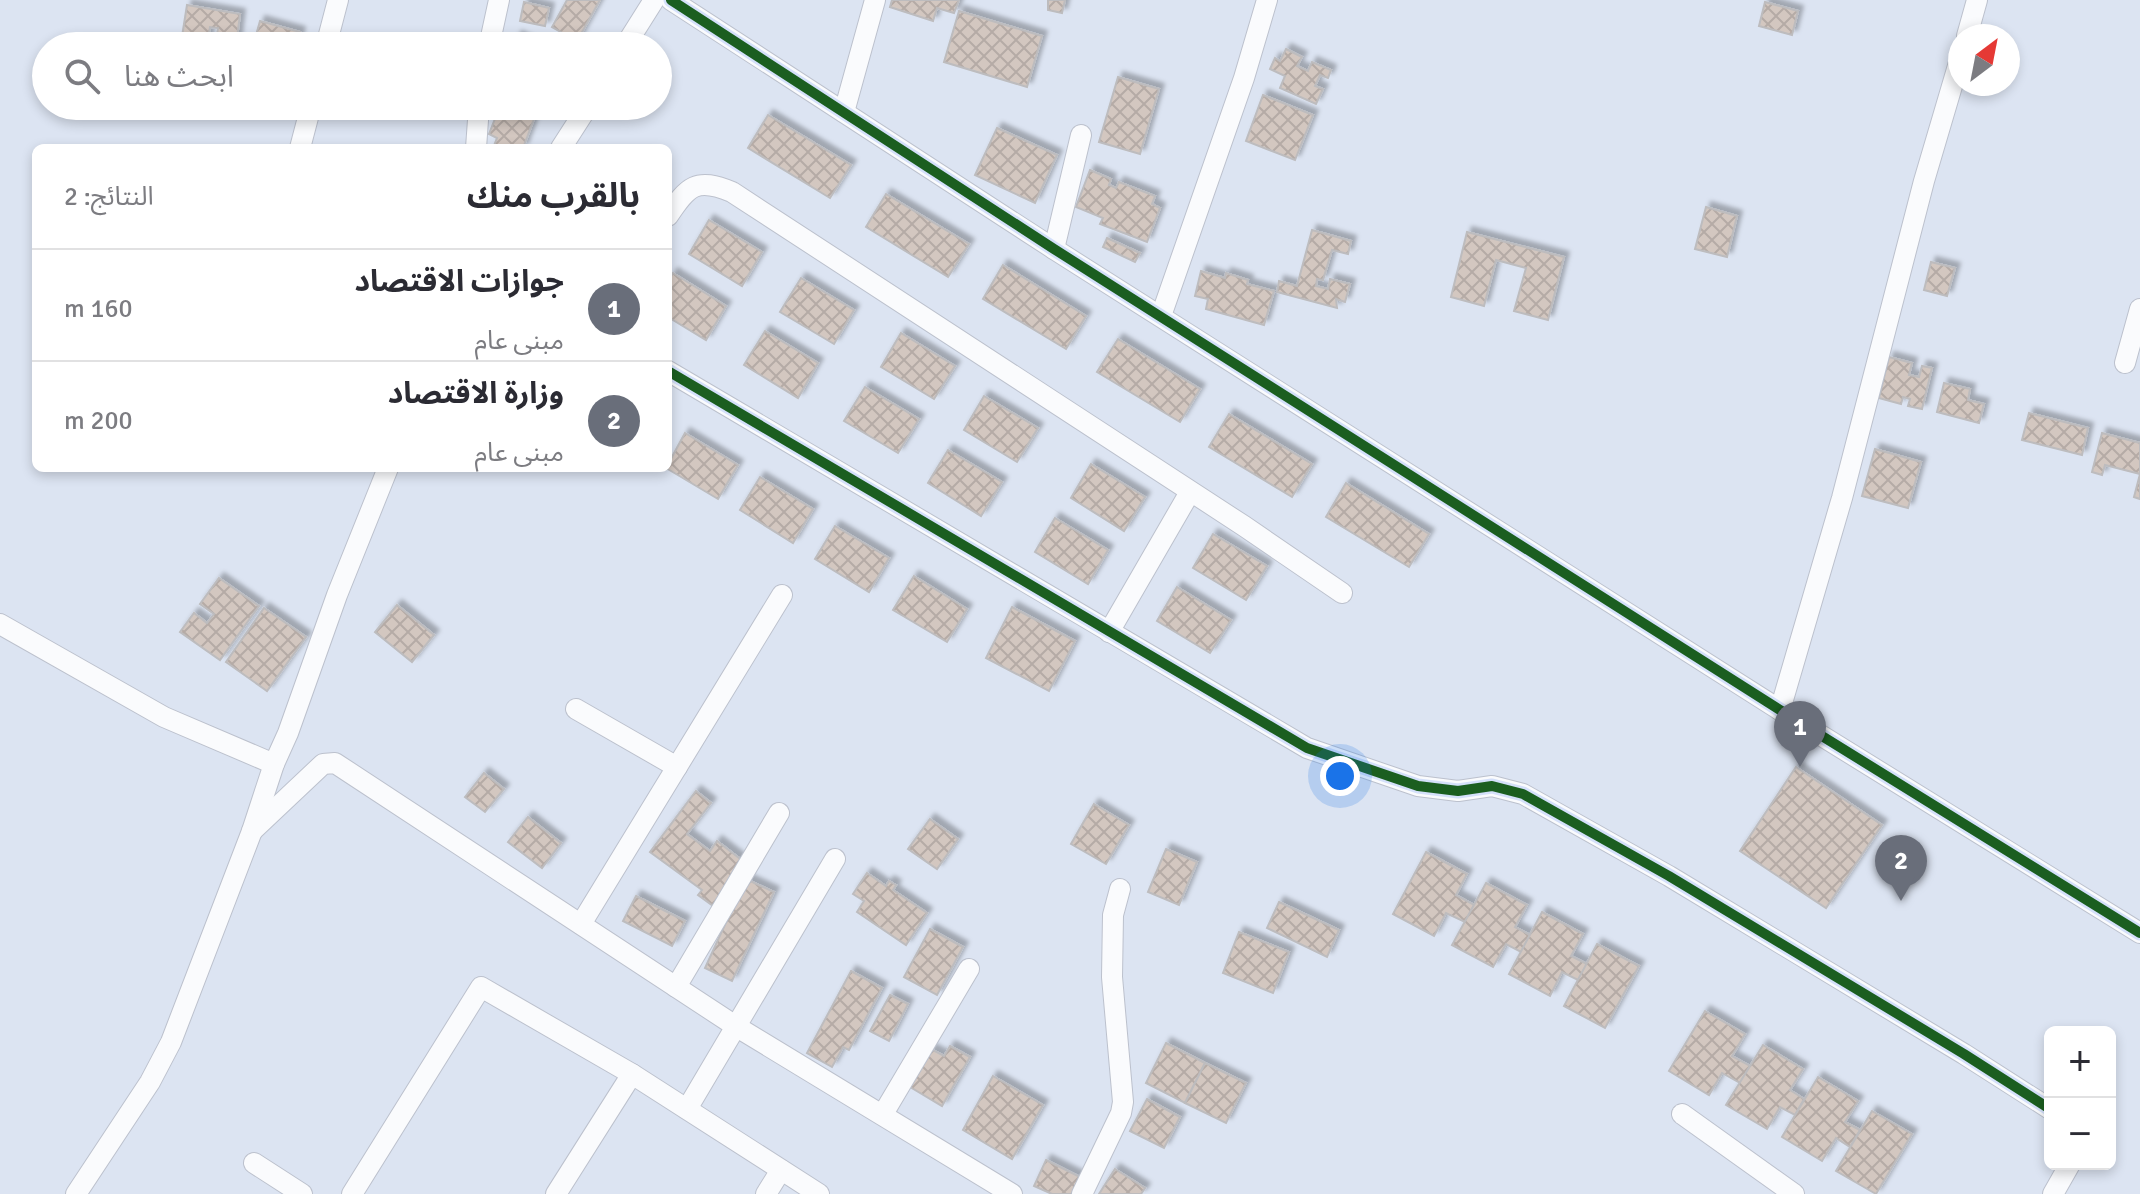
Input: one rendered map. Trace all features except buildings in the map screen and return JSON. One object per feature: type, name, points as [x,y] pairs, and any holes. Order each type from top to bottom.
[{"type":"street","points":[[330,32],[338,0]]},
{"type":"street","points":[[492,32],[499,0]]},
{"type":"street","points":[[634,32],[654,0]]},
{"type":"street","points":[[671,0],[1054,249],[1780,710],[2140,933]]},
{"type":"street","points":[[844,112],[875,0]]},
{"type":"street","points":[[1161,316],[1244,78],[1267,0]]},
{"type":"street","points":[[1970,24],[1977,0]]},
{"type":"street","points":[[1780,710],[1842,498],[1949,96]]},
{"type":"street","points":[[301,144],[307,120]]},
{"type":"street","points":[[476,144],[478,120]]},
{"type":"street","points":[[564,144],[579,120]]},
{"type":"street","points":[[1054,249],[1081,135]]},
{"type":"street","points":[[672,210],[685,191],[699,185],[714,184],[732,192],[1342,593]]},
{"type":"street","points":[[2125,363],[2140,309]]},
{"type":"street","points":[[672,373],[1307,748],[1418,786],[1458,791],[1492,786],[1523,794],[1669,876],[2044,1105]]},
{"type":"street","points":[[76,1194],[150,1082],[171,1042],[252,831],[337,595],[386,472]]},
{"type":"street","points":[[1109,632],[1190,492]]},
{"type":"street","points":[[581,924],[782,595]]},
{"type":"street","points":[[0,624],[164,717],[274,764]]},
{"type":"street","points":[[576,709],[677,767]]},
{"type":"street","points":[[252,831],[323,764],[335,763],[737,1027],[1012,1194]]},
{"type":"street","points":[[676,987],[779,813]]},
{"type":"street","points":[[687,1109],[835,859]]},
{"type":"street","points":[[1082,1194],[1121,1113],[1123,1102],[1112,977],[1113,915],[1120,889]]},
{"type":"street","points":[[883,1114],[969,969]]},
{"type":"street","points":[[352,1194],[481,987],[632,1074],[819,1194]]},
{"type":"street","points":[[556,1194],[632,1074]]},
{"type":"street","points":[[1682,1114],[1794,1194]]},
{"type":"street","points":[[254,1163],[302,1194]]},
{"type":"street","points":[[766,1194],[781,1170]]},
{"type":"street","points":[[2053,1194],[2067,1170]]},
{"type":"cycle path","points":[[671,0],[1054,249],[1780,710],[2140,933]]},
{"type":"cycle path","points":[[672,373],[1307,748],[1418,786],[1458,791],[1492,786],[1523,794],[1669,876],[2044,1105]]},
{"type":"place","name":"جوازات الاقتصاد","points":[[1800,767]]},
{"type":"place","name":"وزارة الاقتصاد","points":[[1901,901]]}]
